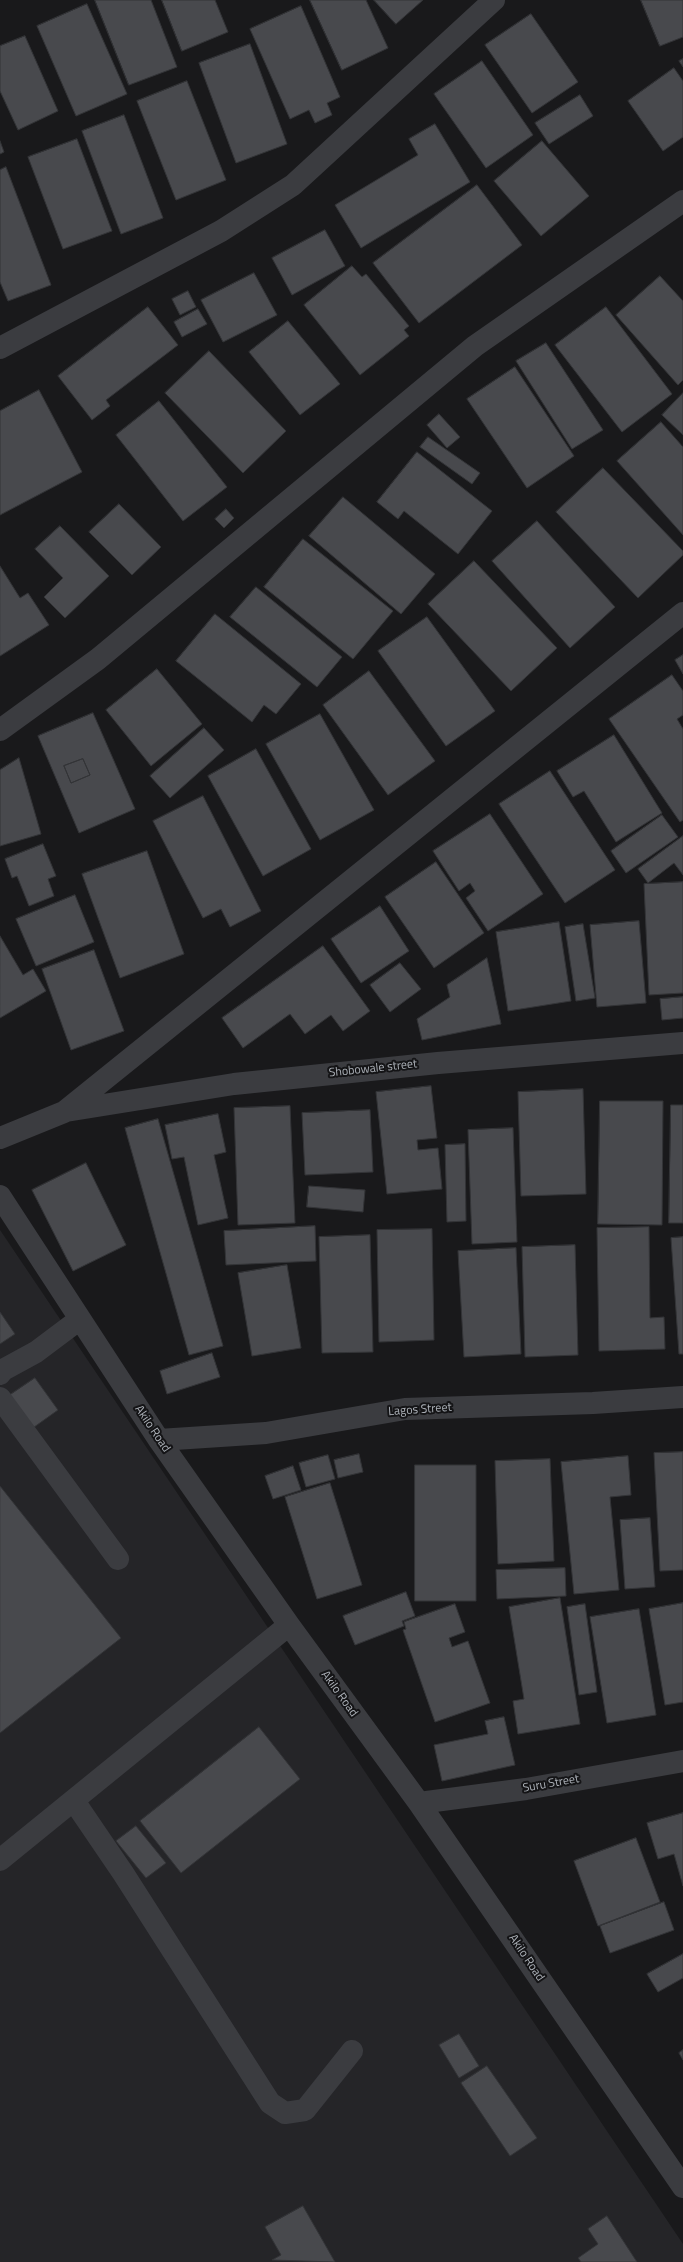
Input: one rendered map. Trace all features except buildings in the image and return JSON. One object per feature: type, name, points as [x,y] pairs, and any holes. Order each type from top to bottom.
[{"type":"street","points":[[0,348],[221,231],[293,184],[494,0]]},
{"type":"street","points":[[0,730],[98,659],[475,346],[683,201]]},
{"type":"street","points":[[0,1138],[64,1112],[683,613]]},
{"type":"street","name":"Shobowale street","points":[[64,1112],[234,1084],[438,1063],[683,1043]]},
{"type":"street","name":"Akilo Road","points":[[0,1196],[159,1440],[289,1625],[419,1803],[683,2187]]},
{"type":"street","points":[[0,1374],[3,1370],[36,1352],[80,1319]]},
{"type":"street","name":"Lagos Street","points":[[159,1440],[266,1433],[405,1409],[594,1403],[683,1397]]},
{"type":"street","points":[[0,1398],[118,1559]]},
{"type":"street","points":[[0,1860],[289,1625]]},
{"type":"street","name":"Suru Street","points":[[419,1803],[526,1789],[683,1761]]},
{"type":"street","points":[[74,1801],[270,2103],[285,2114],[305,2110],[352,2052]]},
{"type":"shaded area","points":[[0,1230],[683,2244],[683,2262],[0,2262]]}]
